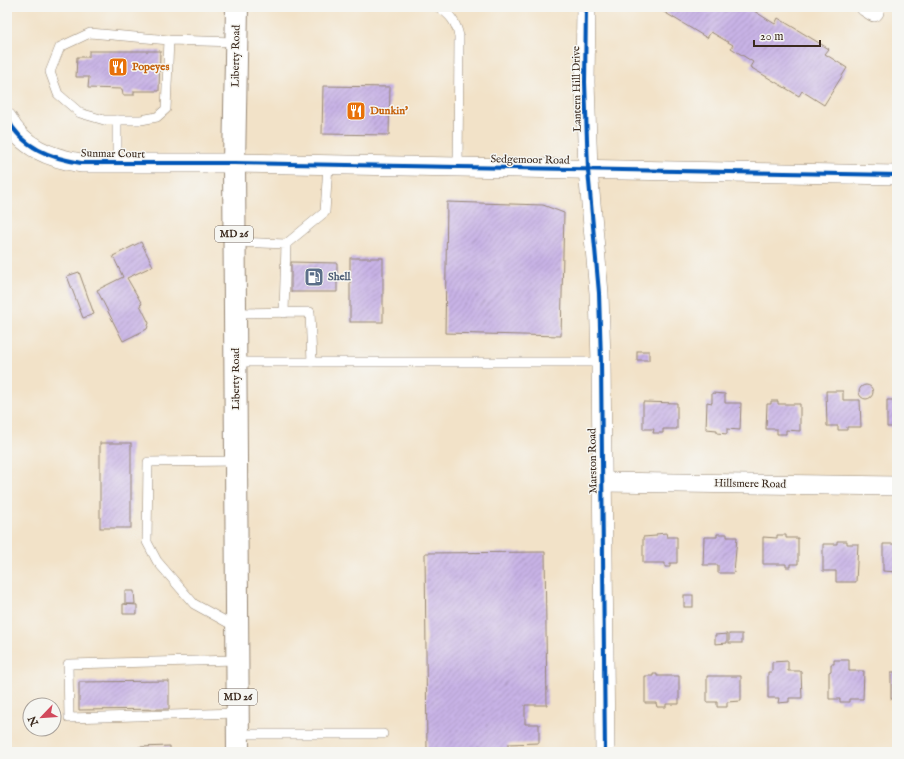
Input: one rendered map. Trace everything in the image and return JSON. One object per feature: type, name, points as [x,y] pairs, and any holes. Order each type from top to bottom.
[{"type":"main road","name":"Liberty Road","points":[[237,7],[234,242],[238,733]]},
{"type":"street","name":"Lantern Hill Drive","points":[[586,7],[585,82],[588,170]]},
{"type":"street","name":"Sunmar Court","points":[[7,118],[24,140],[40,152],[57,159],[82,163],[234,163]]},
{"type":"street","name":"Sedgemoor Road","points":[[234,163],[897,175]]},
{"type":"street","name":"Marston Road","points":[[588,170],[599,293],[605,752]]},
{"type":"street","name":"Hillsmere Road","points":[[602,482],[897,486]]},
{"type":"lane","points":[[438,7],[448,13],[456,25],[459,36],[458,168]]},
{"type":"lane","points":[[169,40],[166,108],[157,117],[141,120],[104,120],[80,113],[58,94],[50,72],[60,47],[90,34],[169,40],[236,42]]},
{"type":"lane","points":[[117,163],[118,120]]},
{"type":"lane","points":[[234,242],[286,244],[325,212],[328,165]]},
{"type":"lane","points":[[284,312],[286,244]]},
{"type":"lane","points":[[235,313],[310,312],[312,362]]},
{"type":"lane","points":[[236,362],[601,362]]},
{"type":"lane","points":[[236,461],[148,462],[147,542],[157,561],[194,604],[237,628]]},
{"type":"lane","points":[[238,660],[68,664],[69,718],[238,733],[383,734]]},
{"type":"building","points":[[660,7],[754,7],[756,8],[754,11],[775,24],[778,18],[829,49],[825,54],[847,68],[824,105],[802,91],[799,96],[750,67],[753,62],[731,48],[733,45],[711,32],[707,38],[659,9]]},
{"type":"building","name":"Popeyes","points":[[89,51],[160,51],[159,91],[134,91],[134,95],[123,95],[122,89],[88,88],[89,77],[76,77],[77,57],[89,57]]},
{"type":"building","name":"Dunkin'","points":[[323,86],[390,87],[389,135],[322,134]]},
{"type":"building","points":[[447,202],[543,205],[564,213],[561,336],[445,333]]},
{"type":"building","points":[[141,242],[153,266],[127,278],[142,304],[140,305],[149,323],[147,329],[123,341],[97,290],[123,277],[113,256]]},
{"type":"building","points":[[350,258],[383,258],[383,322],[350,322]]},
{"type":"building","name":"Shell","points":[[291,262],[337,263],[337,292],[291,292]]},
{"type":"building","points":[[79,272],[94,314],[83,318],[67,276]]},
{"type":"building","points":[[637,351],[649,351],[649,360],[637,360]]},
{"type":"building","points":[[866,385],[871,387],[873,392],[871,397],[866,399],[861,397],[859,392],[861,387]]},
{"type":"building","points":[[826,391],[843,391],[843,400],[860,400],[861,427],[847,427],[847,430],[838,430],[838,426],[827,426]]},
{"type":"building","points":[[712,393],[725,394],[725,403],[741,403],[740,430],[727,429],[727,434],[717,433],[717,430],[706,429],[707,402],[712,403]]},
{"type":"building","points":[[894,397],[897,397],[897,427],[887,427],[887,400],[894,400]]},
{"type":"building","points":[[771,401],[778,401],[778,404],[800,404],[800,431],[786,430],[786,434],[777,434],[777,429],[766,429],[767,404],[771,404]]},
{"type":"building","points":[[643,402],[677,403],[677,429],[663,429],[663,433],[653,433],[654,429],[643,429]]},
{"type":"building","points":[[100,443],[131,443],[131,528],[100,528]]},
{"type":"building","points":[[666,533],[667,537],[677,537],[677,563],[670,563],[670,567],[665,567],[665,563],[643,563],[643,537],[656,536],[656,534]]},
{"type":"building","points":[[717,534],[727,534],[727,537],[737,537],[734,573],[718,573],[718,565],[703,565],[704,537],[717,537]]},
{"type":"building","points":[[777,535],[786,535],[786,538],[798,538],[798,564],[790,564],[790,567],[786,567],[786,564],[763,564],[763,537],[777,538]]},
{"type":"building","points":[[837,541],[847,541],[847,544],[858,544],[856,582],[836,582],[836,571],[823,571],[823,544],[837,544]]},
{"type":"building","points":[[883,544],[897,544],[897,572],[883,571]]},
{"type":"building","points":[[545,552],[547,705],[525,705],[525,724],[539,724],[539,743],[508,744],[508,752],[427,752],[425,553]]},
{"type":"building","points":[[125,591],[134,591],[135,604],[125,604]]},
{"type":"building","points":[[684,595],[693,595],[693,607],[684,607]]},
{"type":"building","points":[[123,604],[137,605],[137,614],[123,614]]},
{"type":"building","points":[[727,634],[727,643],[715,644],[715,635]]},
{"type":"building","points":[[729,634],[742,634],[742,643],[729,643]]},
{"type":"building","points":[[834,660],[849,660],[849,671],[864,671],[863,699],[849,699],[849,702],[840,702],[840,699],[829,699],[829,672],[831,671],[831,664],[834,664]]},
{"type":"building","points":[[788,661],[788,671],[801,671],[802,698],[789,698],[789,702],[778,703],[779,698],[768,698],[768,672],[772,672],[772,662]]},
{"type":"building","points":[[891,672],[897,672],[897,699],[891,699]]},
{"type":"building","points":[[653,674],[657,674],[657,676],[679,676],[679,704],[666,704],[666,707],[657,707],[656,703],[645,703],[645,676],[653,676]]},
{"type":"building","points":[[707,676],[741,676],[741,701],[727,702],[727,707],[717,707],[717,702],[707,702]]},
{"type":"building","points":[[169,681],[169,709],[79,710],[79,682]]},
{"type":"building","points":[[170,746],[170,752],[139,752],[139,747]]},
{"type":"cycle path","points":[[586,7],[585,82],[588,170],[599,293],[601,362],[605,752]]},
{"type":"cycle path","points":[[7,118],[21,137],[38,150],[59,158],[81,163],[234,163],[897,175]]},
{"type":"place","name":"Popeyes","points":[[118,67]]},
{"type":"place","name":"Dunkin'","points":[[356,111]]},
{"type":"place","name":"Shell","points":[[314,277]]}]
